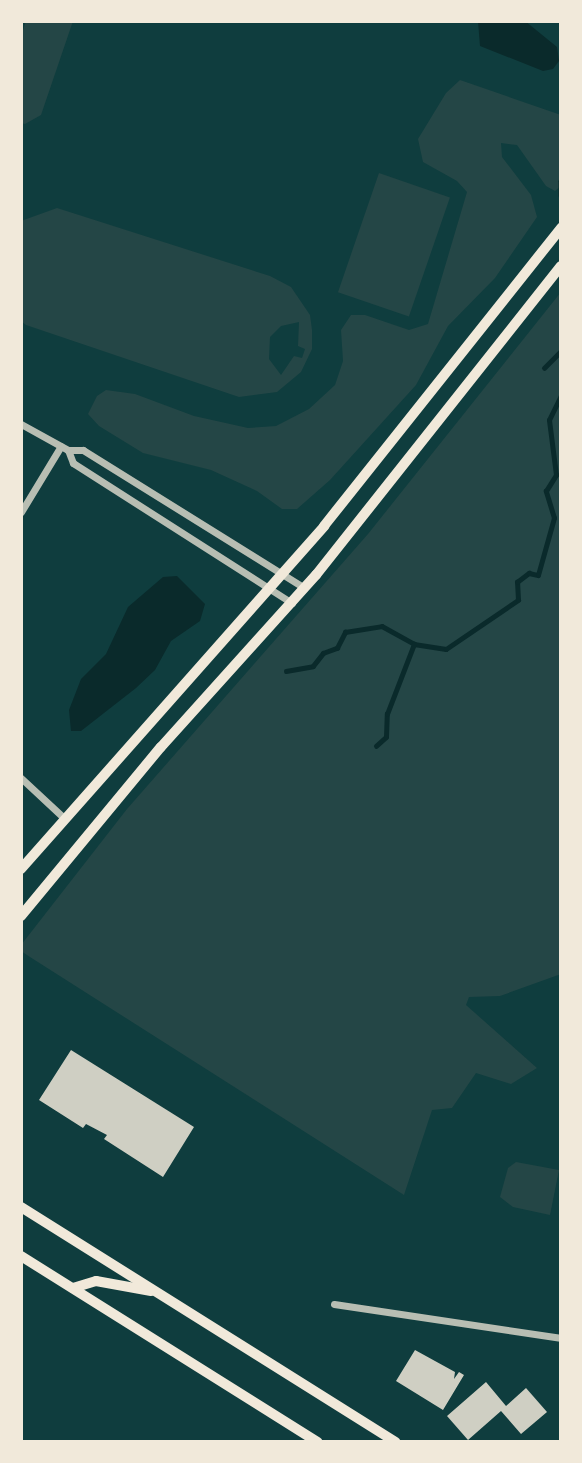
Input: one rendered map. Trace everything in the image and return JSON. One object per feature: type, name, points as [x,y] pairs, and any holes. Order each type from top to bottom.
[{"type":"main road","points":[[21,869],[283,574],[561,228]]},
{"type":"main road","points":[[21,916],[152,758],[305,588],[561,266]]},
{"type":"main road","points":[[21,1207],[395,1442]]},
{"type":"main road","points":[[21,1256],[318,1442]]},
{"type":"main road","points":[[72,1288],[96,1281],[154,1291]]},
{"type":"street","points":[[21,424],[64,448],[83,450],[305,588]]},
{"type":"street","points":[[21,512],[64,448]]},
{"type":"street","points":[[64,448],[73,463],[292,603]]},
{"type":"street","points":[[21,778],[65,819]]},
{"type":"street","points":[[334,1304],[561,1338]]},
{"type":"shaded area","points":[[26,21],[73,21],[41,115],[25,124],[21,123],[21,36]]},
{"type":"shaded area","points":[[478,21],[525,21],[557,47],[559,61],[553,69],[543,71],[480,46]]},
{"type":"shaded area","points":[[460,80],[561,115],[561,186],[555,191],[546,186],[517,145],[501,143],[502,157],[531,195],[537,217],[495,278],[448,326],[416,385],[330,480],[297,509],[282,509],[257,491],[211,470],[143,453],[99,426],[88,414],[97,396],[106,390],[135,394],[194,416],[248,428],[276,426],[309,409],[335,385],[343,361],[341,330],[351,315],[365,315],[409,330],[428,324],[467,192],[457,181],[423,162],[418,139],[446,93]]},
{"type":"shaded area","points":[[379,173],[450,197],[409,317],[338,292]]},
{"type":"shaded area","points":[[57,208],[270,276],[291,287],[310,315],[312,330],[312,349],[301,372],[277,392],[239,397],[26,325],[21,321],[21,221]],"holes":[[[299,322],[298,346],[305,349],[302,358],[294,356],[281,375],[269,359],[270,337],[281,326]]]},
{"type":"shaded area","points":[[561,292],[561,974],[500,996],[469,997],[466,1005],[537,1068],[511,1084],[476,1073],[452,1108],[432,1110],[404,1195],[30,957],[21,951],[21,945],[127,809],[368,534]]},
{"type":"shaded area","points":[[177,576],[205,604],[200,621],[171,641],[155,670],[136,688],[81,731],[71,731],[69,710],[81,679],[106,654],[128,607],[163,577]]},
{"type":"shaded area","points":[[516,1162],[559,1170],[550,1215],[513,1207],[500,1197],[508,1168]]},
{"type":"building","points":[[71,1050],[194,1127],[163,1177],[104,1139],[107,1135],[86,1124],[83,1128],[39,1100]]},
{"type":"building","points":[[415,1350],[455,1372],[454,1379],[459,1372],[464,1375],[443,1410],[396,1381]]},
{"type":"building","points":[[486,1382],[506,1406],[526,1388],[547,1412],[521,1434],[501,1411],[468,1440],[447,1416]]},
{"type":"waterway","points":[[561,181],[561,195]]},
{"type":"waterway","points":[[544,368],[561,351]]},
{"type":"waterway","points":[[286,671],[313,666],[323,653],[337,648],[345,632],[382,626],[414,644],[446,649],[518,600],[517,582],[529,573],[538,575],[554,518],[546,491],[556,475],[549,420],[561,395]]},
{"type":"waterway","points":[[376,746],[386,737],[387,714],[414,644]]}]
